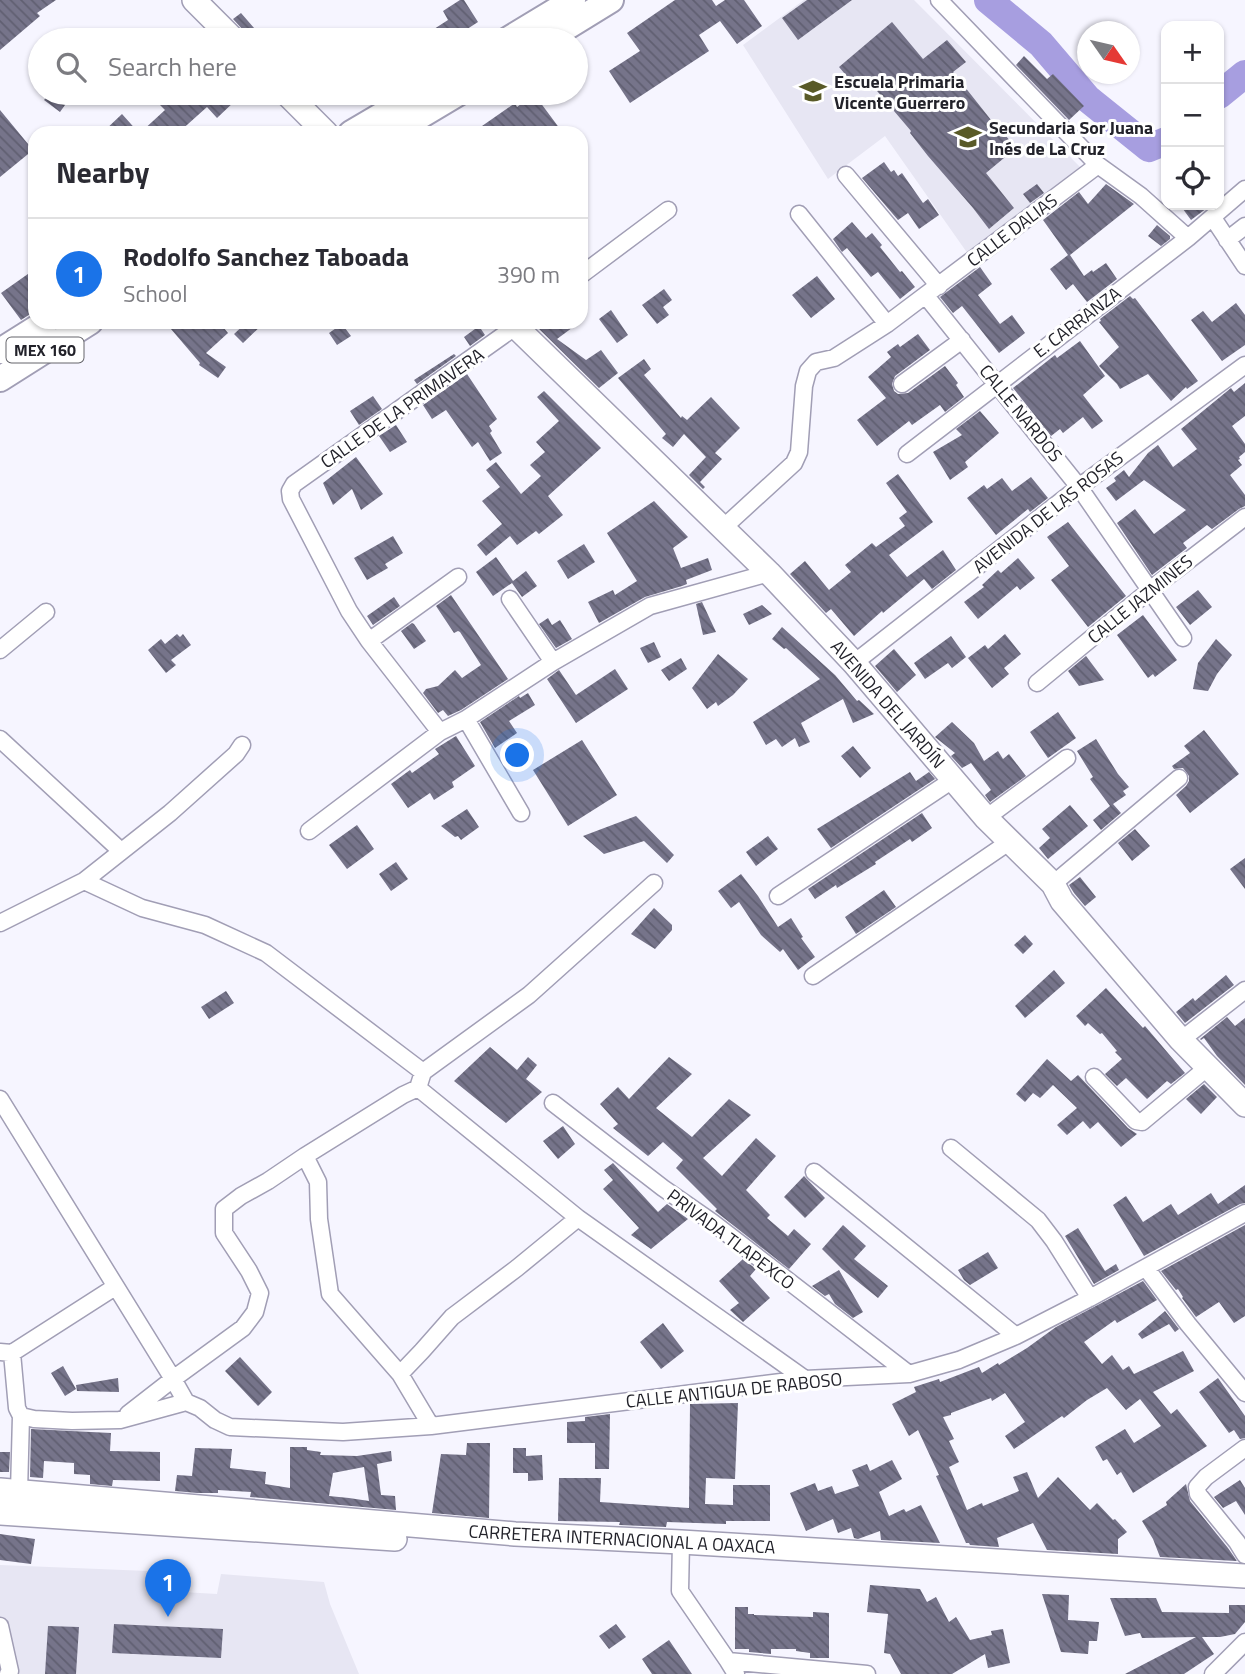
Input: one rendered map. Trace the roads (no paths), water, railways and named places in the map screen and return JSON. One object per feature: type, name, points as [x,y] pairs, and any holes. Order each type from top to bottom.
[{"type":"main road","points":[[528,28],[562,9],[611,0]]},
{"type":"main road","points":[[552,28],[562,9]]},
{"type":"main road","points":[[363,126],[399,105]]},
{"type":"main road","points":[[404,126],[439,105]]},
{"type":"main road","name":"MEX 160","points":[[0,351],[35,329]]},
{"type":"main road","name":"MEX 160","points":[[0,379],[79,329]]},
{"type":"street","points":[[194,0],[222,28]]},
{"type":"street","points":[[939,0],[1098,164],[1188,238]]},
{"type":"street","points":[[298,105],[319,126]]},
{"type":"street","name":"CALLE DALIAS","points":[[723,528],[794,463],[799,452],[804,386],[808,371],[816,362],[834,358],[887,324],[1098,164]]},
{"type":"street","name":"CALLE NARDOS","points":[[846,175],[932,291],[962,340],[1079,487],[1182,638]]},
{"type":"street","name":"E. CARRANZA","points":[[908,454],[1188,238],[1245,189]]},
{"type":"street","points":[[588,270],[668,210]]},
{"type":"street","points":[[799,214],[887,324]]},
{"type":"street","points":[[1213,218],[1245,266]]},
{"type":"street","points":[[1227,240],[1245,226]]},
{"type":"street","name":"CALLE DE LA PRIMAVERA","points":[[369,641],[349,611],[291,499],[290,491],[294,484],[509,329]]},
{"type":"street","name":"AVENIDA DEL JARDÍN","points":[[521,329],[769,573],[854,663],[986,818],[1053,884],[1062,901],[1181,1040],[1245,1105]]},
{"type":"street","points":[[902,384],[962,340]]},
{"type":"street","name":"AVENIDA DE LAS ROSAS","points":[[854,663],[1079,487],[1245,365]]},
{"type":"street","name":"CALLE JAZMINES","points":[[1037,683],[1150,590],[1245,517]]},
{"type":"street","points":[[309,831],[440,733],[650,606],[769,573]]},
{"type":"street","points":[[440,733],[369,641],[458,578]]},
{"type":"street","points":[[510,599],[554,662]]},
{"type":"street","points":[[0,650],[46,612]]},
{"type":"street","points":[[466,719],[521,813]]},
{"type":"street","points":[[0,739],[121,851]]},
{"type":"street","points":[[0,923],[84,881],[179,804],[236,754],[242,745]]},
{"type":"street","points":[[986,818],[1067,758]]},
{"type":"street","points":[[1053,884],[1179,778]]},
{"type":"street","points":[[778,896],[954,779]]},
{"type":"street","points":[[813,976],[1009,842]]},
{"type":"street","points":[[84,881],[142,908],[205,925],[266,953],[421,1080],[578,1218],[805,1378]]},
{"type":"street","points":[[120,1420],[243,1328],[255,1312],[260,1293],[224,1233],[224,1209],[403,1095],[529,995],[654,883]]},
{"type":"street","points":[[1181,1040],[1245,990]]},
{"type":"street","points":[[1094,1077],[1136,1121],[1142,1122],[1208,1067]]},
{"type":"street","points":[[0,1099],[186,1402],[120,1420],[72,1421],[21,1416]]},
{"type":"street","name":"PRIVADA TLAPEXCO","points":[[553,1103],[909,1374]]},
{"type":"street","points":[[951,1148],[1038,1220],[1090,1298]]},
{"type":"street","points":[[305,1156],[318,1182],[319,1219],[330,1294],[400,1374],[431,1426]]},
{"type":"street","points":[[814,1172],[1016,1336]]},
{"type":"street","name":"CALLE ANTIGUA DE RABOSO","points":[[186,1402],[230,1427],[342,1432],[431,1426],[805,1378],[909,1374],[959,1360],[1016,1336],[1245,1213]]},
{"type":"street","points":[[400,1374],[452,1317],[578,1218]]},
{"type":"street","points":[[1146,1268],[1245,1393]]},
{"type":"street","points":[[10,1491],[21,1416],[6,1352],[115,1287]]},
{"type":"street","points":[[1245,1448],[1197,1487],[1198,1494],[1245,1555]]},
{"type":"street","name":"CARRETERA INTERNACIONAL A OAXACA","points":[[10,1491],[681,1550],[1245,1591]]},
{"type":"street","name":"CARRETERA INTERNACIONAL A OAXACA","points":[[0,1513],[681,1550]]},
{"type":"street","points":[[681,1550],[680,1591],[732,1667],[867,1674]]},
{"type":"street","name":"CARRETERA INTERNACIONAL A OAXACA","points":[[734,1554],[1245,1576]]},
{"type":"street","points":[[0,1626],[10,1671],[8,1674]]},
{"type":"street","points":[[1213,1674],[1245,1642]]},
{"type":"waterway","points":[[988,0],[1041,44],[1088,99],[1149,148],[1161,143]]},
{"type":"waterway","points":[[1224,91],[1245,74]]},
{"type":"place","name":"Escuela Primaria Vicente Guerrero","points":[[813,91]]},
{"type":"place","name":"Secundaria Sor Juana Inés de La Cruz","points":[[968,137]]},
{"type":"place","name":"Rodolfo Sanchez Taboada","points":[[168,1617]]}]
